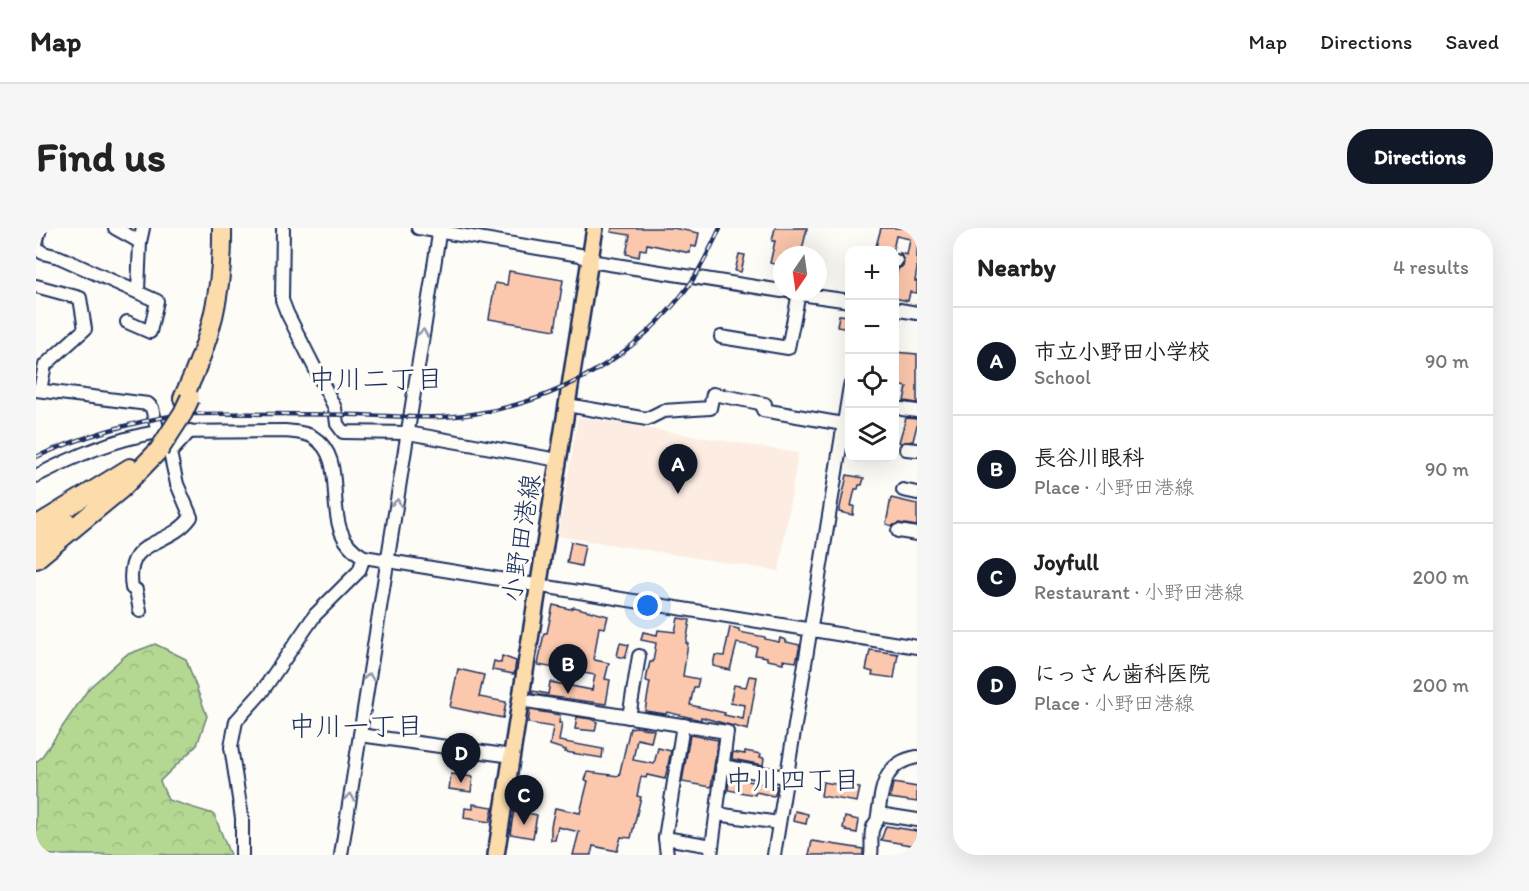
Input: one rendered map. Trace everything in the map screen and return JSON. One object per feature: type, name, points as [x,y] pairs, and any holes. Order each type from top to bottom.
[{"type":"highway","points":[[36,559],[122,489],[187,398],[215,313],[222,257],[222,228]]},
{"type":"highway","points":[[36,543],[105,492],[155,443]]},
{"type":"highway","points":[[36,526],[130,468]]},
{"type":"main road","name":"小野田港線","points":[[496,855],[595,228]]},
{"type":"street","points":[[40,228],[36,246],[43,254],[58,257],[158,301],[150,332],[128,322]]},
{"type":"street","points":[[115,228],[140,242]]},
{"type":"street","points":[[138,291],[140,242],[143,228]]},
{"type":"street","points":[[283,228],[282,300],[286,313],[335,408],[337,424],[343,432],[408,433],[558,460]]},
{"type":"street","points":[[418,228],[580,255],[590,261],[773,290]]},
{"type":"street","points":[[341,855],[440,230]]},
{"type":"street","points":[[36,286],[80,298],[85,329],[45,365],[38,390],[148,404],[152,408],[155,443]]},
{"type":"street","points":[[827,297],[845,300]]},
{"type":"street","points":[[721,337],[788,348],[798,300]]},
{"type":"street","points":[[899,310],[917,313]]},
{"type":"street","points":[[567,405],[646,419],[663,411],[710,408],[713,394],[765,404],[764,410],[843,424]]},
{"type":"street","points":[[774,855],[846,408]]},
{"type":"street","points":[[902,409],[917,411]]},
{"type":"street","points":[[140,611],[130,574],[135,556],[184,527],[191,517],[177,483],[170,453],[190,431]]},
{"type":"street","points":[[36,476],[97,448],[139,435],[155,443],[190,431],[301,433],[321,444],[331,463],[337,519],[344,540],[355,552],[364,556],[917,647]]},
{"type":"street","points":[[898,531],[917,534]]},
{"type":"street","points":[[242,855],[242,818],[231,747],[236,722],[261,693],[315,615],[359,571],[364,556]]},
{"type":"street","points":[[629,717],[639,656]]},
{"type":"street","points":[[520,700],[727,732],[711,850],[665,838]]},
{"type":"street","points":[[667,855],[665,838],[683,725]]},
{"type":"street","points":[[360,735],[512,756]]},
{"type":"street","points":[[871,855],[874,841],[871,835],[879,814],[884,779],[908,759],[917,757]]},
{"type":"street","points":[[722,766],[785,777]]},
{"type":"street","points":[[717,814],[779,823]]},
{"type":"street","points":[[879,814],[917,820]]},
{"type":"shaded area","points":[[578,417],[798,453],[779,571],[558,536]]},
{"type":"green space","points":[[155,644],[186,659],[207,716],[197,745],[160,781],[168,800],[214,814],[230,855],[36,855],[36,762],[89,688],[126,655]]},
{"type":"building","points":[[612,228],[673,228],[699,233],[696,247],[691,246],[690,253],[647,244],[646,250],[640,249],[639,257],[626,254],[630,235],[611,232]]},
{"type":"building","points":[[775,228],[807,228],[803,246],[774,246],[775,241],[772,241]]},
{"type":"building","points":[[881,228],[917,228],[915,281],[917,281],[917,293],[910,292],[908,301],[899,299],[899,268],[904,262],[900,253],[907,255],[910,239],[896,236],[894,246],[876,246]]},
{"type":"building","points":[[739,254],[745,255],[741,272],[735,271]]},
{"type":"building","points":[[509,271],[563,280],[555,330],[489,319],[495,283],[507,285]]},
{"type":"building","points":[[839,315],[845,316],[845,328],[837,327]]},
{"type":"building","points":[[899,352],[917,354],[917,403],[904,401],[907,387],[899,385]]},
{"type":"building","points":[[906,418],[917,419],[913,441],[899,442]]},
{"type":"building","points":[[847,475],[864,478],[862,485],[855,489],[851,506],[854,506],[853,515],[839,512]]},
{"type":"building","points":[[891,498],[917,504],[917,526],[899,523],[892,526],[886,524]]},
{"type":"building","points":[[571,542],[585,545],[581,566],[567,563]]},
{"type":"building","points":[[553,605],[570,609],[574,607],[608,616],[605,628],[599,627],[594,658],[609,663],[605,679],[610,680],[606,704],[532,694],[533,691],[548,694],[550,682],[592,690],[595,675],[538,665],[544,633],[547,633]]},
{"type":"building","points":[[678,618],[690,620],[683,676],[699,679],[697,687],[694,687],[690,705],[743,719],[745,705],[730,703],[734,685],[746,687],[749,676],[757,677],[748,730],[701,717],[701,720],[667,712],[666,714],[645,711],[650,682],[646,681],[650,662],[653,662],[656,643],[641,640],[643,632],[657,635],[658,630],[675,632]]},
{"type":"building","points":[[730,627],[739,629],[739,632],[765,637],[765,639],[779,642],[780,638],[800,645],[796,662],[783,660],[783,663],[767,660],[767,657],[755,655],[757,647],[737,643],[730,670],[713,666],[715,655],[724,656]]},
{"type":"building","points":[[620,643],[629,645],[625,658],[617,656]]},
{"type":"building","points":[[870,650],[898,654],[894,678],[872,675],[873,672],[866,670]]},
{"type":"building","points":[[502,656],[516,661],[514,674],[492,670],[494,661],[501,663]]},
{"type":"building","points":[[458,669],[484,675],[479,697],[506,702],[503,718],[450,707]]},
{"type":"building","points":[[530,710],[560,715],[559,723],[562,723],[559,741],[603,749],[602,758],[565,752],[566,750],[550,745],[553,727],[528,723]]},
{"type":"building","points":[[577,717],[597,722],[595,731],[575,729]]},
{"type":"building","points":[[630,728],[654,730],[651,742],[637,739],[633,760],[654,764],[658,748],[671,751],[665,779],[647,775],[646,778],[641,777],[637,796],[641,797],[631,838],[621,837],[617,851],[593,846],[591,855],[573,855],[579,832],[558,827],[555,840],[551,840],[555,808],[580,813],[588,772],[619,776]]},
{"type":"building","points":[[690,735],[718,740],[711,787],[682,782]]},
{"type":"building","points":[[745,751],[761,754],[760,757],[764,758],[763,765],[732,759],[733,752],[745,754]]},
{"type":"building","points":[[451,774],[473,777],[471,792],[449,789]]},
{"type":"building","points":[[729,778],[777,786],[775,795],[756,792],[755,795],[728,790]]},
{"type":"building","points":[[823,782],[860,788],[857,802],[821,796]]},
{"type":"building","points":[[893,783],[917,787],[917,802],[890,798]]},
{"type":"building","points":[[473,804],[493,807],[490,822],[464,818],[465,808],[473,809]]},
{"type":"building","points":[[514,810],[537,815],[533,838],[510,834]]},
{"type":"building","points":[[795,811],[808,814],[806,824],[793,821]]},
{"type":"building","points":[[845,817],[859,820],[857,833],[846,831],[843,828]]},
{"type":"building","points":[[886,826],[917,831],[917,846],[881,840]]},
{"type":"building","points":[[812,841],[863,849],[863,855],[809,855]]},
{"type":"railway","points":[[36,457],[108,431],[182,414],[445,417],[505,408],[536,398],[595,371],[622,353],[647,332],[690,284],[720,228]]},
{"type":"place","name":"市立小野田小学校","points":[[678,494]]},
{"type":"place","name":"長谷川眼科","points":[[568,694]]},
{"type":"place","name":"にっさん歯科医院","points":[[461,783]]},
{"type":"place","name":"Joyfull","points":[[524,825]]},
{"type":"district","name":"中川二丁目","points":[[376,378]]},
{"type":"district","name":"中川一丁目","points":[[356,725]]},
{"type":"district","name":"中川四丁目","points":[[793,779]]}]
